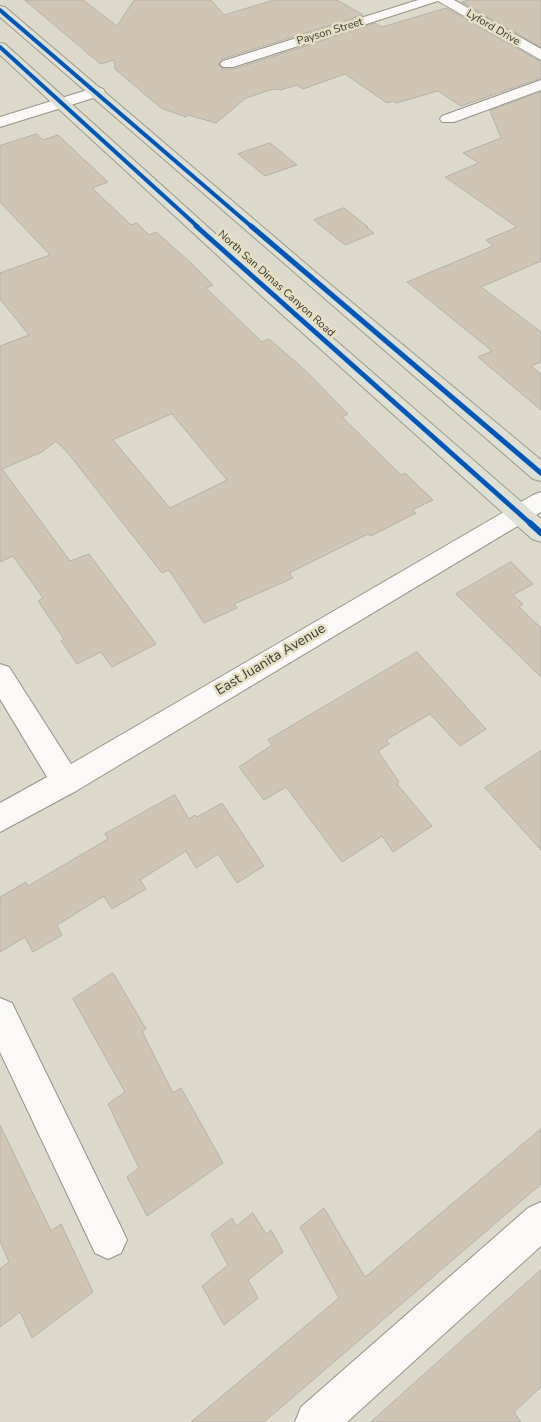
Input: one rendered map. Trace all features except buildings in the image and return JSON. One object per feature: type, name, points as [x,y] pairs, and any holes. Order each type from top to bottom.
[{"type":"main road","name":"North San Dimas Canyon Road","points":[[0,10],[312,279],[541,472]]},
{"type":"main road","name":"North San Dimas Canyon Road","points":[[0,47],[281,302],[530,507],[541,533]]},
{"type":"street","name":"Payson Street","points":[[228,64],[432,0]]},
{"type":"street","name":"Lyford Drive","points":[[444,0],[541,55]]},
{"type":"street","points":[[448,119],[541,85]]},
{"type":"street","points":[[0,122],[97,92]]},
{"type":"street","name":"East Juanita Avenue","points":[[0,818],[66,782],[530,507]]},
{"type":"street","points":[[0,675],[66,782]]},
{"type":"street","points":[[0,1015],[108,1240]]},
{"type":"street","points":[[316,1422],[541,1221]]},
{"type":"cycle path","points":[[0,10],[312,279],[541,473]]},
{"type":"cycle path","points":[[0,47],[273,296],[541,533]]}]
